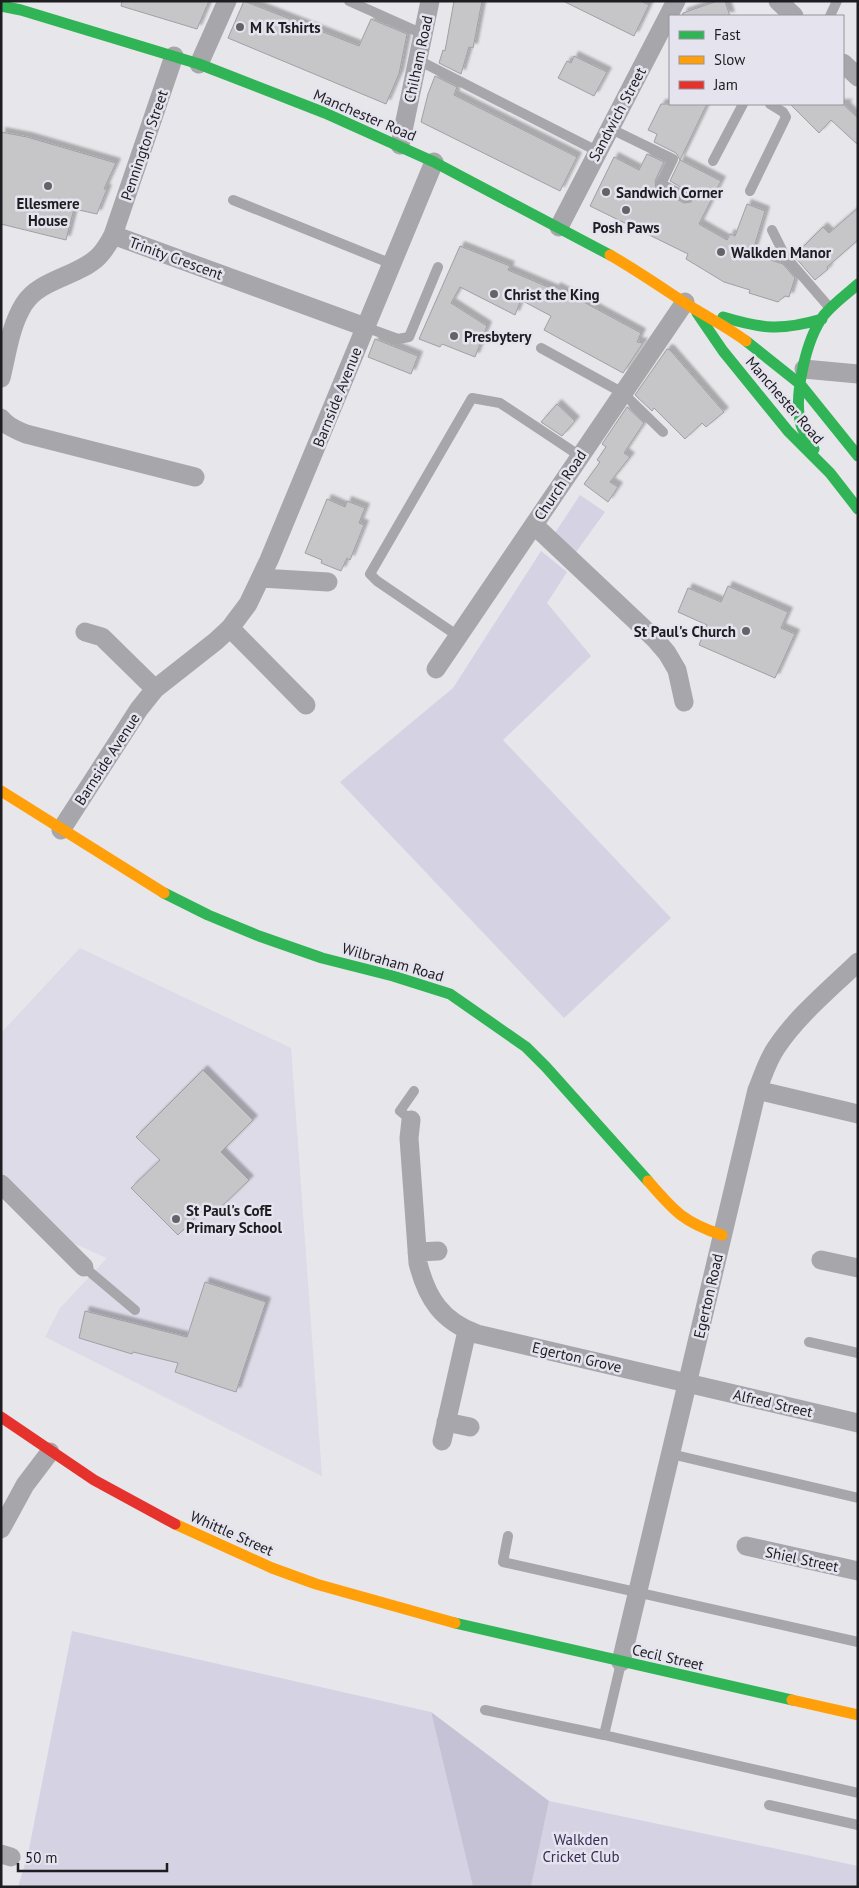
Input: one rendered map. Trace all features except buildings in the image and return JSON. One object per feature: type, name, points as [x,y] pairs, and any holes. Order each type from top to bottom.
[{"type":"street","points":[[199,64],[227,1]]},
{"type":"street","name":"Chilham Road","points":[[400,145],[430,1]]},
{"type":"street","name":"Sandwich Street","points":[[559,227],[676,1]]},
{"type":"street","points":[[778,1],[793,15]]},
{"type":"street","name":"Manchester Road","points":[[1,6],[23,6],[199,64],[325,113],[400,145],[559,227],[634,269],[735,332],[802,377],[858,456]]},
{"type":"street","name":"Pennington Street","points":[[113,234],[174,56]]},
{"type":"street","points":[[844,64],[858,77]]},
{"type":"street","name":"Barnside Avenue","points":[[61,830],[139,708],[155,689],[216,642],[230,628],[248,604],[261,578],[434,162]]},
{"type":"street","name":"Trinity Crescent","points":[[1,378],[13,330],[24,304],[32,294],[88,265],[97,258],[105,249],[113,234],[366,327]]},
{"type":"street","points":[[830,473],[802,426],[799,414],[802,377],[812,341],[822,319],[858,284]]},
{"type":"street","points":[[689,305],[758,327],[773,329],[797,327],[822,319]]},
{"type":"street","name":"Manchester Road","points":[[689,305],[723,351],[788,431],[830,473],[858,509]]},
{"type":"street","name":"Church Road","points":[[436,669],[623,393],[689,305]]},
{"type":"street","points":[[802,377],[858,374]]},
{"type":"street","points":[[1,418],[15,430],[26,434],[195,477]]},
{"type":"street","points":[[534,524],[655,639],[667,653],[677,670],[684,702]]},
{"type":"street","points":[[261,578],[328,582]]},
{"type":"street","points":[[230,628],[306,704]]},
{"type":"street","points":[[86,632],[102,637],[155,689]]},
{"type":"street","name":"Wilbraham Road","points":[[1,792],[156,889],[208,915],[259,936],[322,958],[431,987],[450,994],[467,1004],[520,1042],[546,1067],[679,1216],[694,1226],[722,1235]]},
{"type":"street","name":"Egerton Road","points":[[621,1662],[757,1090],[775,1049],[790,1030],[857,963]]},
{"type":"street","points":[[757,1090],[858,1114]]},
{"type":"street","name":"Egerton Grove","points":[[411,1120],[409,1138],[422,1281],[444,1316],[454,1324],[467,1330],[687,1384]]},
{"type":"street","points":[[4,1193],[84,1267]]},
{"type":"street","points":[[418,1252],[438,1251]]},
{"type":"street","points":[[821,1260],[858,1268]]},
{"type":"street","points":[[442,1441],[467,1330]]},
{"type":"street","name":"Alfred Street","points":[[687,1384],[858,1423]]},
{"type":"street","name":"Whittle Street","points":[[1,1417],[94,1480],[145,1510],[200,1536],[272,1568],[316,1584],[366,1600],[472,1628]]},
{"type":"street","points":[[446,1422],[470,1427]]},
{"type":"street","points":[[1,1530],[25,1485],[50,1452]]},
{"type":"street","name":"Shiel Street","points":[[746,1546],[858,1571]]},
{"type":"street","name":"Cecil Street","points":[[472,1628],[858,1715]]},
{"type":"lane","points":[[349,1],[424,34]]},
{"type":"lane","points":[[830,15],[837,1]]},
{"type":"lane","points":[[418,60],[597,151]]},
{"type":"lane","points":[[713,161],[741,105]]},
{"type":"lane","points":[[750,191],[786,117],[783,112],[772,105]]},
{"type":"lane","points":[[609,128],[673,160],[660,184],[687,198]]},
{"type":"lane","points":[[233,200],[392,264]]},
{"type":"lane","points":[[772,230],[785,256],[832,309]]},
{"type":"lane","points":[[366,327],[398,339],[409,337],[438,267]]},
{"type":"lane","points":[[541,348],[623,393],[663,432]]},
{"type":"lane","points":[[458,636],[377,581],[370,574],[472,398],[500,403],[580,456]]},
{"type":"lane","points":[[411,1120],[400,1111],[414,1091]]},
{"type":"lane","points":[[84,1267],[135,1310]]},
{"type":"lane","points":[[809,1342],[858,1353]]},
{"type":"lane","points":[[671,1454],[858,1498]]},
{"type":"lane","points":[[508,1536],[503,1562],[858,1642]]},
{"type":"lane","points":[[604,1734],[621,1662]]},
{"type":"lane","points":[[485,1710],[604,1734],[858,1793]]},
{"type":"lane","points":[[769,1805],[858,1825]]},
{"type":"shaded area","name":"St Paul's CofE Primary School","points":[[80,948],[291,1048],[322,1476],[45,1337],[60,1308],[107,1258],[73,1243],[1,1173],[1,1033]]},
{"type":"shaded area","points":[[431,1712],[549,1801],[531,1887],[473,1887]]},
{"type":"green space","points":[[580,495],[605,512],[576,552],[555,533]]},
{"type":"green space","points":[[541,551],[567,572],[547,603],[591,656],[503,740],[671,918],[564,1018],[340,782],[453,688]]},
{"type":"green space","points":[[72,1631],[431,1712],[473,1887],[18,1887],[28,1854]]},
{"type":"green space","name":"Walkden Cricket Club","points":[[549,1801],[858,1866],[858,1887],[531,1887]]},
{"type":"traffic: fast","points":[[1,6],[21,10],[199,64],[325,113],[434,162],[610,255]]},
{"type":"traffic: fast","points":[[814,449],[802,428],[799,413],[800,384],[803,368],[812,338],[824,315],[858,284]]},
{"type":"traffic: fast","points":[[697,313],[723,351],[788,431],[830,473],[858,509]]},
{"type":"traffic: fast","points":[[723,317],[772,327],[783,327],[822,319]]},
{"type":"traffic: fast","points":[[746,341],[800,384],[858,456]]},
{"type":"traffic: fast","points":[[164,893],[208,915],[259,936],[322,958],[393,976],[450,994],[526,1047],[648,1181]]},
{"type":"traffic: fast","points":[[455,1623],[792,1700]]},
{"type":"traffic: slow","points":[[610,255],[746,341]]},
{"type":"traffic: slow","points":[[1,791],[164,893]]},
{"type":"traffic: slow","points":[[648,1181],[673,1208],[688,1220],[722,1235]]},
{"type":"traffic: slow","points":[[175,1524],[272,1568],[316,1584],[455,1623]]},
{"type":"traffic: slow","points":[[792,1700],[858,1715]]},
{"type":"traffic: jam","points":[[1,1417],[94,1480],[175,1524]]},
{"type":"place","name":"M K Tshirts","points":[[240,27]]},
{"type":"place","name":"Ellesmere House","points":[[48,186]]},
{"type":"place","name":"Sandwich Corner","points":[[606,192]]},
{"type":"place","name":"Posh Paws","points":[[626,210]]},
{"type":"place","name":"Walkden Manor","points":[[721,252]]},
{"type":"place","name":"Christ the King","points":[[494,294]]},
{"type":"place","name":"Presbytery","points":[[454,336]]},
{"type":"place","name":"St Paul's Church","points":[[746,631]]},
{"type":"place","name":"St Paul's CofE Primary School","points":[[176,1219]]}]
